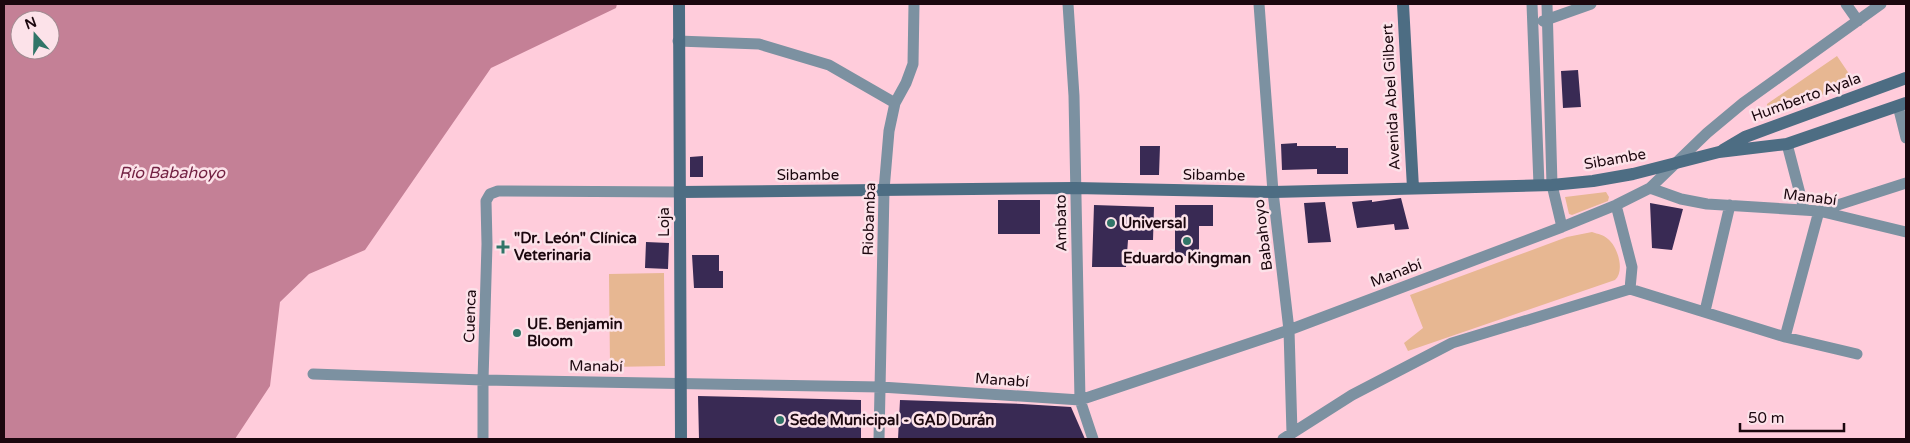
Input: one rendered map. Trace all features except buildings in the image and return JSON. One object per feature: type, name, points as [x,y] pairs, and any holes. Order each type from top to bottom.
[{"type":"street","name":"Loja","points":[[679,4],[681,439]]},
{"type":"street","name":"Riobamba","points":[[879,439],[884,190],[889,131],[895,103],[906,83],[913,64],[914,4]]},
{"type":"street","name":"Ambato","points":[[1068,4],[1074,96],[1080,400],[1093,439]]},
{"type":"street","name":"Babahoyo","points":[[1259,4],[1273,192],[1289,330],[1288,436]]},
{"type":"street","name":"Avenida Abel Gilbert","points":[[1403,4],[1413,188]]},
{"type":"street","points":[[1532,4],[1539,185]]},
{"type":"street","points":[[1547,4],[1552,185],[1562,227]]},
{"type":"street","points":[[1533,22],[1548,20],[1591,4]]},
{"type":"street","points":[[1846,4],[1858,21]]},
{"type":"street","name":"Sibambe","points":[[490,194],[498,191],[680,192],[1075,188],[1273,192],[1552,185],[1593,181],[1634,174],[1673,164],[1743,103],[1881,4]]},
{"type":"street","points":[[678,42],[759,44],[829,65],[895,103]]},
{"type":"street","name":"Humberto Ayala","points":[[1719,152],[1744,137],[1906,78]]},
{"type":"street","points":[[1902,105],[1906,138]]},
{"type":"street","name":"Humberto Ayala","points":[[1673,164],[1719,152],[1787,144],[1902,105]]},
{"type":"street","points":[[1787,144],[1804,209]]},
{"type":"street","name":"Manabí","points":[[313,374],[483,380],[881,387],[1080,400],[1289,330],[1562,227],[1616,205],[1650,188],[1673,164]]},
{"type":"street","points":[[1785,337],[1820,211],[1906,183]]},
{"type":"street","name":"Manabí","points":[[1650,188],[1681,199],[1707,204],[1820,211],[1906,232]]},
{"type":"street","name":"Cuenca","points":[[483,439],[487,244],[486,201],[490,194]]},
{"type":"street","points":[[1616,205],[1632,267],[1630,289]]},
{"type":"street","points":[[1705,311],[1730,205]]},
{"type":"street","points":[[1288,436],[1352,396],[1452,342],[1630,289],[1785,337],[1857,354]]},
{"type":"shaded area","points":[[1837,56],[1856,84],[1773,111],[1767,109],[1767,104]]},
{"type":"shaded area","points":[[1606,192],[1609,197],[1608,201],[1572,215],[1569,214],[1565,197]]},
{"type":"shaded area","points":[[1592,232],[1606,238],[1615,248],[1619,259],[1620,271],[1615,280],[1408,351],[1404,343],[1423,328],[1410,295],[1567,237]]},
{"type":"shaded area","points":[[664,273],[665,366],[610,367],[609,274]]},
{"type":"water","name":"Río Babahoyo","points":[[4,4],[617,4],[616,8],[491,68],[365,250],[309,274],[280,302],[270,386],[235,439],[4,439]]},
{"type":"place","name":"Universal","points":[[1111,223]]},
{"type":"place","name":"Eduardo Kingman","points":[[1187,241]]},
{"type":"place","name":"\"Dr. León\" Clínica Veterinaria","points":[[503,247]]},
{"type":"place","name":"UE. Benjamin Bloom","points":[[517,333]]},
{"type":"place","name":"Sede Municipal - GAD Durán","points":[[780,420]]}]
